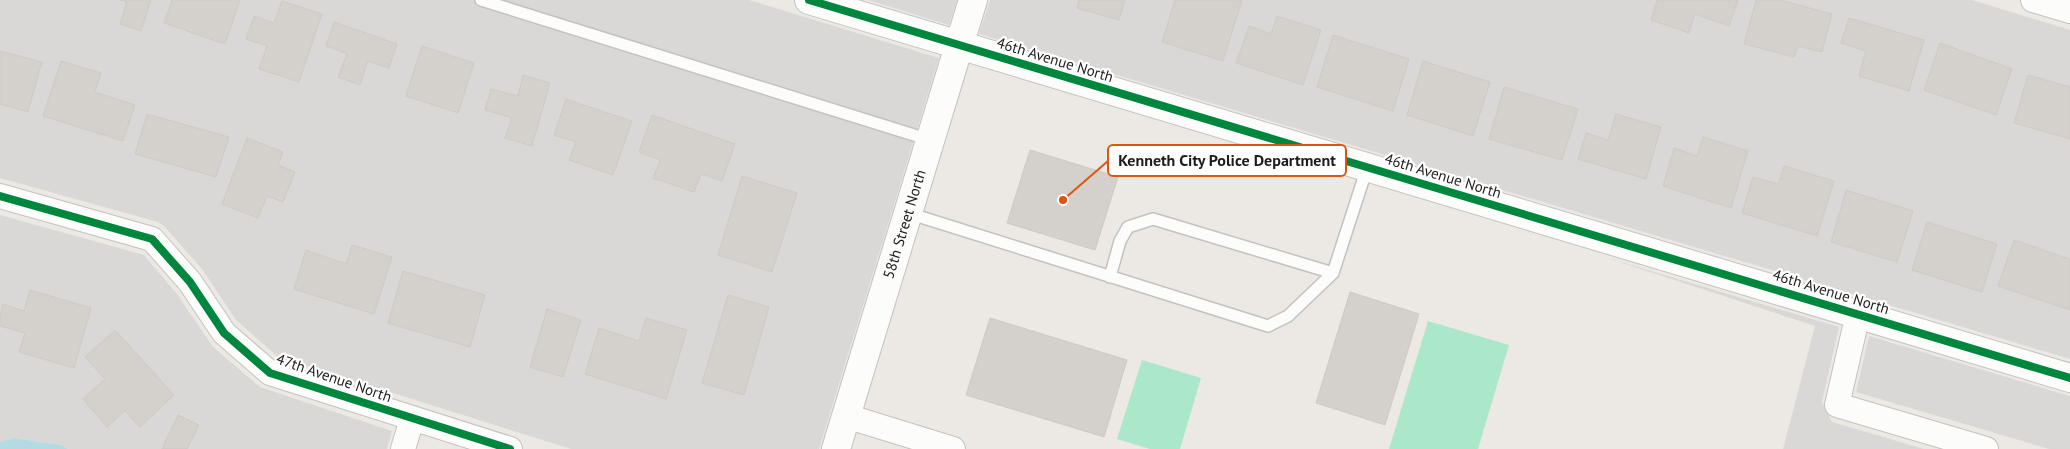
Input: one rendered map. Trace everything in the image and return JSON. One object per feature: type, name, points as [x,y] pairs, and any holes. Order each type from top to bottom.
[{"type":"street","name":"46th Avenue North","points":[[809,0],[2070,378]]},
{"type":"street","name":"58th Street North","points":[[836,449],[973,0]]},
{"type":"street","points":[[2033,0],[2070,11]]},
{"type":"street","name":"47th Avenue North","points":[[0,196],[152,239],[190,282],[224,333],[270,373],[510,449]]},
{"type":"street","points":[[1858,314],[1837,405],[1986,449]]},
{"type":"street","points":[[846,416],[953,449]]},
{"type":"street","points":[[403,449],[412,419]]},
{"type":"lane","points":[[481,0],[930,140]]},
{"type":"lane","points":[[908,214],[1268,326],[1288,316],[1333,273],[1367,168]]},
{"type":"lane","points":[[1110,277],[1120,241],[1128,227],[1153,220],[1333,273]]},
{"type":"shaded area","points":[[0,0],[749,0],[939,58],[819,449],[571,449],[278,357],[236,320],[202,269],[164,226],[158,222],[0,178]]},
{"type":"shaded area","points":[[868,0],[957,0],[949,25]]},
{"type":"shaded area","points":[[990,0],[1972,0],[2070,30],[2070,359],[979,34]]},
{"type":"shaded area","points":[[0,215],[144,255],[177,294],[213,347],[260,387],[392,431],[387,449],[68,449],[61,445],[14,438],[0,442]]},
{"type":"shaded area","points":[[1601,256],[1839,327],[1822,402],[1832,422],[1924,449],[1783,449],[1815,326]]},
{"type":"shaded area","points":[[1869,336],[2070,396],[2070,449],[2049,449],[1856,392]]},
{"type":"green space","points":[[1428,321],[1509,345],[1478,449],[1389,449]]},
{"type":"green space","points":[[1142,360],[1201,378],[1180,449],[1150,449],[1117,439]]},
{"type":"water","points":[[14,438],[61,445],[68,449],[0,449],[0,442]]},
{"type":"building","points":[[120,0],[151,0],[141,31],[120,24],[127,2]]},
{"type":"building","points":[[172,0],[240,0],[225,44],[164,23]]},
{"type":"building","points":[[1079,0],[1125,0],[1119,20],[1077,8]]},
{"type":"building","points":[[1175,0],[1242,0],[1223,61],[1162,42]]},
{"type":"building","points":[[1657,0],[1738,0],[1729,26],[1695,14],[1689,33],[1651,20]]},
{"type":"building","points":[[1756,0],[1780,0],[1832,14],[1822,52],[1798,46],[1794,57],[1744,44]]},
{"type":"building","points":[[282,1],[322,14],[299,82],[259,69],[267,46],[246,39],[254,16],[274,23]]},
{"type":"building","points":[[1277,16],[1321,30],[1303,85],[1236,63],[1249,26],[1271,34]]},
{"type":"building","points":[[1849,18],[1924,40],[1909,91],[1859,76],[1866,51],[1841,43]]},
{"type":"building","points":[[334,22],[397,44],[389,68],[368,61],[360,85],[338,77],[347,54],[326,46]]},
{"type":"building","points":[[1333,35],[1409,59],[1393,111],[1317,87]]},
{"type":"building","points":[[1940,43],[2012,69],[1996,115],[1924,90]]},
{"type":"building","points":[[422,46],[474,63],[458,113],[406,96]]},
{"type":"building","points":[[0,51],[42,62],[28,112],[0,104]]},
{"type":"building","points":[[61,61],[101,73],[95,92],[135,105],[123,141],[43,116]]},
{"type":"building","points":[[1423,61],[1490,82],[1473,136],[1407,115]]},
{"type":"building","points":[[523,75],[550,83],[532,146],[505,138],[512,118],[485,110],[491,89],[518,96]]},
{"type":"building","points":[[2028,75],[2070,87],[2070,139],[2014,123]]},
{"type":"building","points":[[1504,87],[1578,109],[1562,160],[1489,139]]},
{"type":"building","points":[[566,99],[632,121],[613,175],[569,160],[576,142],[554,135]]},
{"type":"building","points":[[147,114],[229,137],[216,177],[135,154]]},
{"type":"building","points":[[1616,114],[1661,127],[1646,179],[1578,159],[1586,133],[1608,140]]},
{"type":"building","points":[[652,115],[735,144],[722,181],[701,174],[694,192],[653,178],[660,160],[639,152]]},
{"type":"building","points":[[1703,137],[1748,151],[1731,208],[1663,186],[1674,148],[1697,156]]},
{"type":"building","points":[[247,138],[283,152],[278,165],[295,172],[283,202],[267,196],[258,218],[222,204]]},
{"type":"building","points":[[1030,150],[1118,177],[1095,250],[1007,223]]},
{"type":"building","points":[[1784,166],[1834,181],[1817,236],[1742,213],[1753,177],[1778,184]]},
{"type":"building","points":[[742,176],[797,193],[772,272],[718,255]]},
{"type":"building","points":[[1846,190],[1913,211],[1897,262],[1831,242]]},
{"type":"building","points":[[1927,222],[1997,244],[1982,292],[1912,270]]},
{"type":"building","points":[[2014,240],[2070,259],[2070,310],[1998,286]]},
{"type":"building","points":[[352,245],[392,257],[374,314],[294,289],[306,250],[346,264]]},
{"type":"building","points":[[403,271],[485,295],[470,347],[388,323]]},
{"type":"building","points":[[30,290],[91,308],[74,368],[19,352],[25,333],[0,326],[3,304],[24,311]]},
{"type":"building","points":[[1350,292],[1419,314],[1385,425],[1316,403]]},
{"type":"building","points":[[728,295],[769,307],[744,395],[702,383]]},
{"type":"building","points":[[547,309],[581,320],[563,377],[530,367]]},
{"type":"building","points":[[646,318],[687,330],[666,399],[585,374],[599,328],[639,341]]},
{"type":"building","points":[[990,318],[1127,360],[1104,437],[966,395]]},
{"type":"building","points":[[115,330],[174,395],[140,427],[125,411],[107,427],[83,399],[105,379],[85,357]]},
{"type":"building","points":[[178,415],[199,425],[187,449],[162,449]]},
{"type":"cycle path","points":[[809,0],[2070,378]]},
{"type":"cycle path","points":[[0,196],[152,239],[190,282],[224,333],[270,373],[510,449]]},
{"type":"place","name":"Kenneth City Police Department","points":[[1063,200]]}]
